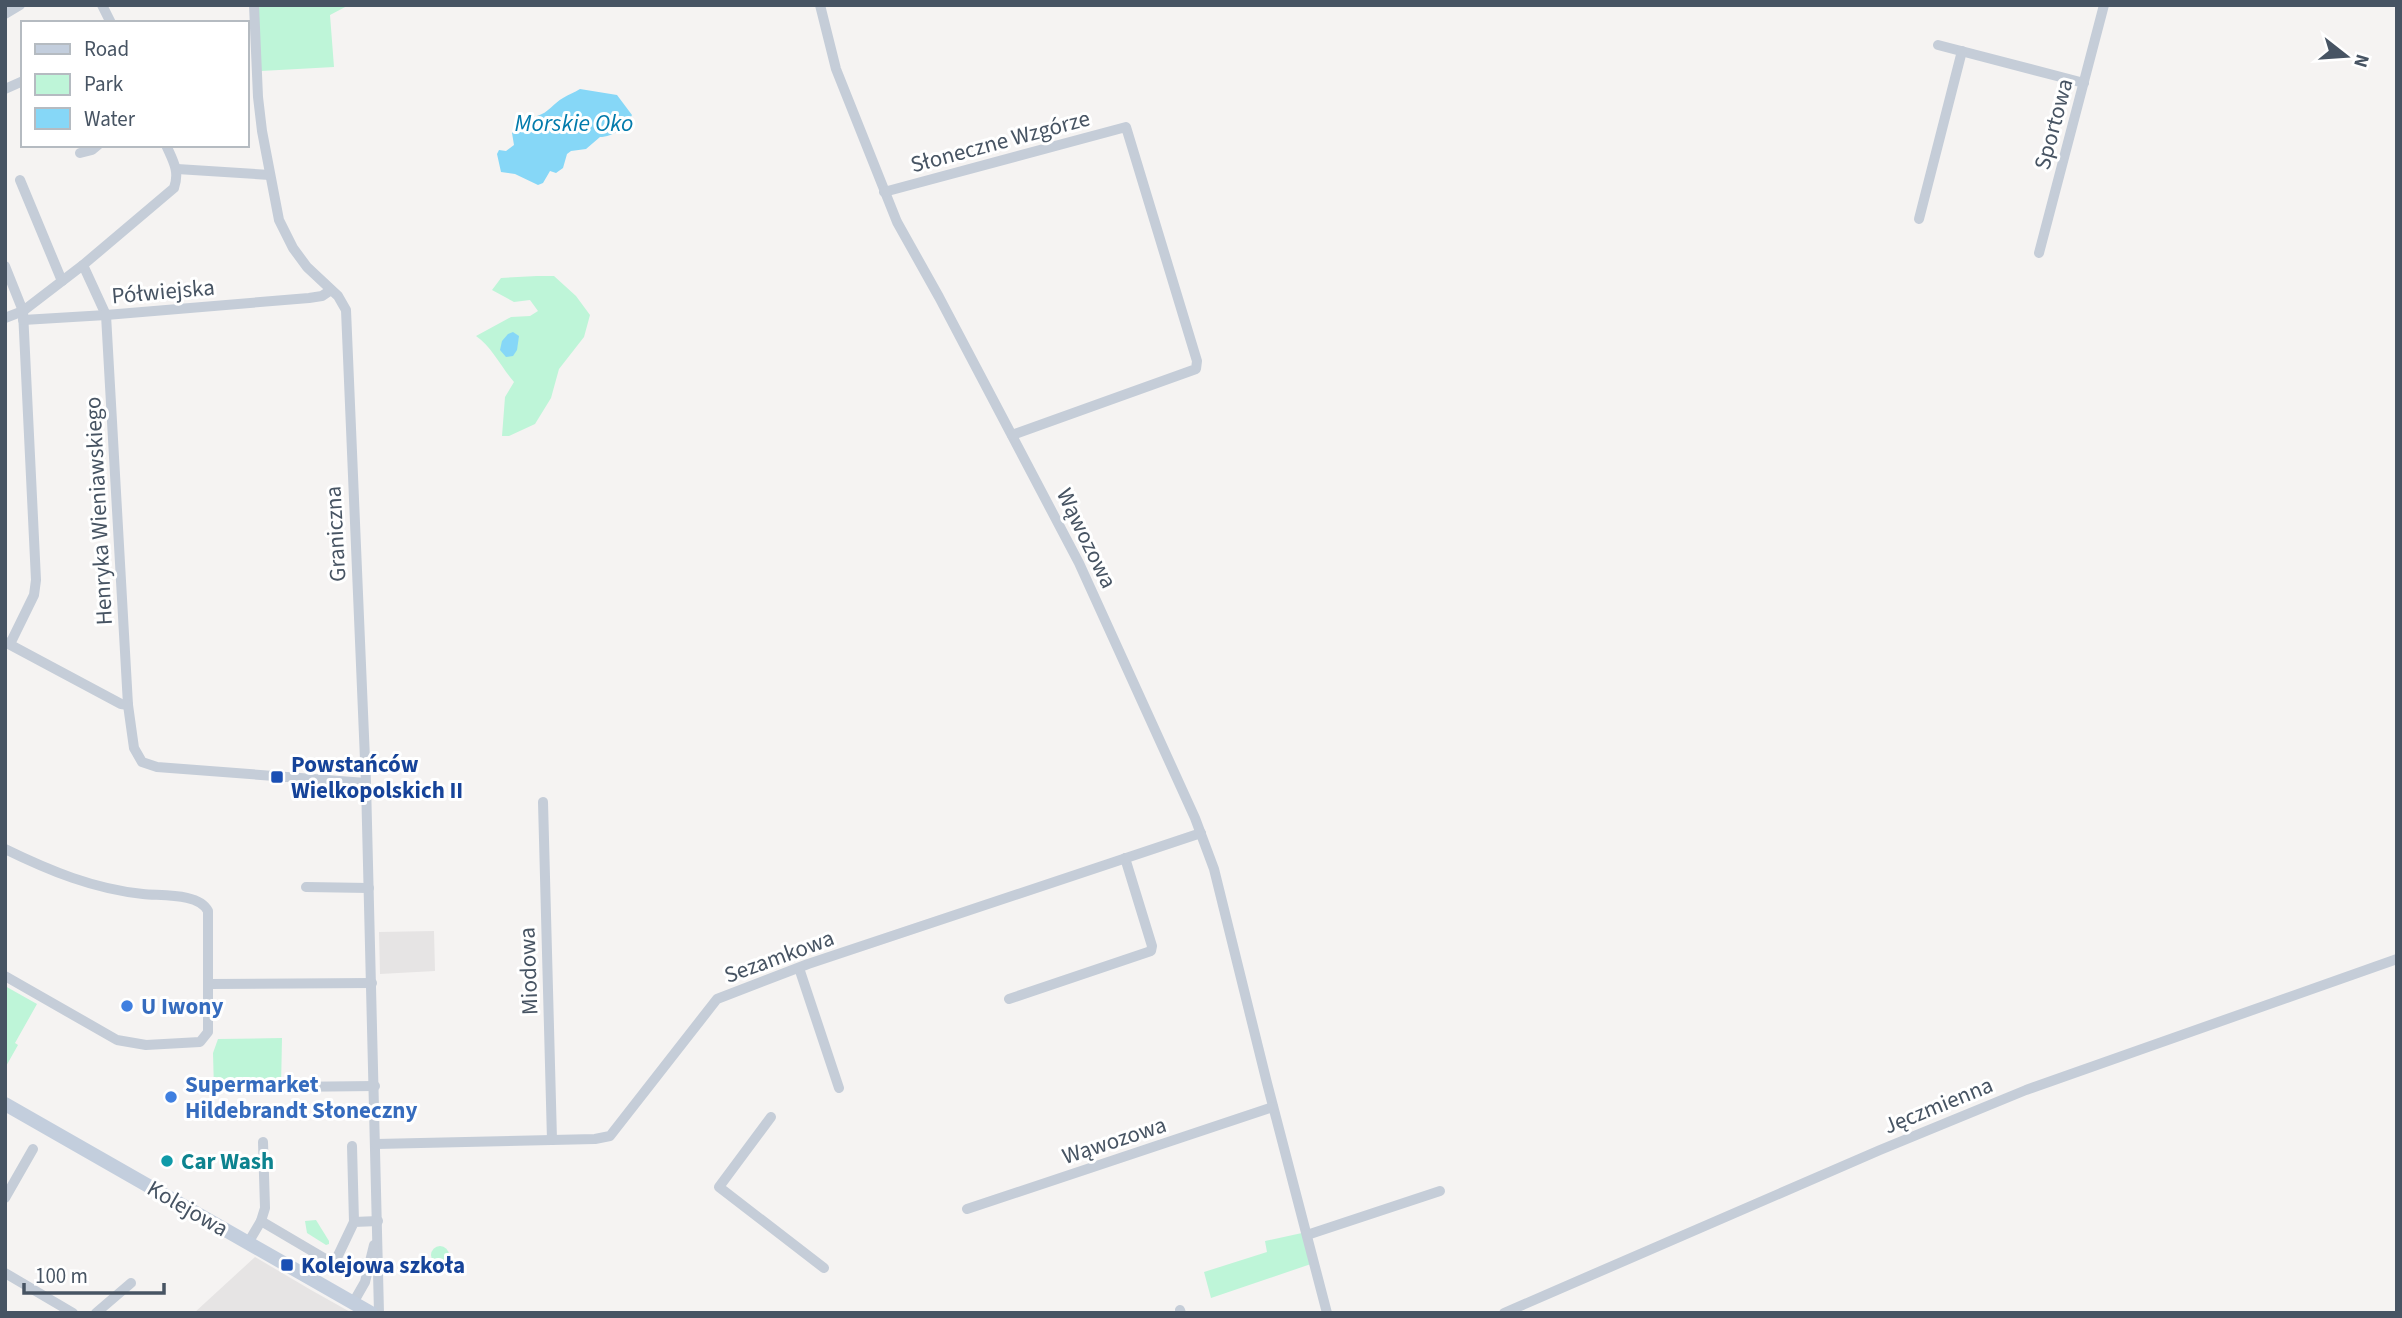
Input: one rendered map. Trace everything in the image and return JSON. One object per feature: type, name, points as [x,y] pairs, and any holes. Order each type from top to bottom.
[{"type":"street","points":[[5,14],[20,5]]},
{"type":"street","points":[[102,5],[110,21]]},
{"type":"street","name":"Graniczna","points":[[254,5],[258,97],[279,220],[293,248],[318,279],[338,296],[346,310],[366,783],[379,1313]]},
{"type":"street","name":"Wąwozowa","points":[[821,5],[836,69],[897,222],[1079,563],[1201,833],[1214,869],[1327,1313]]},
{"type":"street","name":"Sportowa","points":[[2039,253],[2104,5]]},
{"type":"street","points":[[1938,45],[2084,83]]},
{"type":"street","points":[[1919,219],[1962,51]]},
{"type":"street","points":[[5,89],[21,82]]},
{"type":"street","name":"Słoneczne Wzgórze","points":[[884,192],[1126,127],[1197,361],[1196,369],[1012,435]]},
{"type":"street","points":[[80,153],[96,147]]},
{"type":"street","points":[[23,315],[168,195],[177,178],[177,169],[167,147]]},
{"type":"street","points":[[177,169],[270,175]]},
{"type":"street","points":[[20,180],[62,281]]},
{"type":"street","points":[[83,265],[106,315]]},
{"type":"street","points":[[5,267],[23,315],[36,580],[34,595],[8,643],[121,704],[128,705]]},
{"type":"street","name":"Półwiejska","points":[[5,318],[23,315],[106,315],[309,298],[322,296],[331,290]]},
{"type":"street","name":"Henryka Wieniawskiego","points":[[106,315],[128,705],[134,748],[142,762],[157,767],[366,783]]},
{"type":"street","name":"Miodowa","points":[[543,802],[552,1140]]},
{"type":"street","name":"Sezamkowa","points":[[376,1144],[595,1139],[610,1136],[718,999],[799,968],[1201,833]]},
{"type":"street","points":[[5,849],[50,871],[114,891],[201,901],[208,911],[208,1032],[200,1042],[146,1045],[117,1040],[5,976]]},
{"type":"street","points":[[1009,999],[1151,951],[1152,946],[1125,858]]},
{"type":"street","points":[[306,887],[369,888]]},
{"type":"street","name":"Jęczmienna","points":[[1504,1313],[1880,1150],[2026,1090],[2397,959]]},
{"type":"street","points":[[799,968],[839,1088]]},
{"type":"street","points":[[209,984],[372,983]]},
{"type":"street","points":[[284,1087],[374,1086]]},
{"type":"street","name":"Kolejowa","points":[[5,1104],[371,1313]]},
{"type":"street","name":"Wąwozowa","points":[[967,1209],[1273,1107]]},
{"type":"street","points":[[771,1117],[719,1187],[824,1268]]},
{"type":"street","points":[[248,1243],[265,1208],[263,1142]]},
{"type":"street","points":[[261,1221],[334,1264],[354,1222],[352,1146]]},
{"type":"street","points":[[5,1198],[33,1149]]},
{"type":"street","points":[[1307,1235],[1440,1191]]},
{"type":"street","points":[[354,1222],[378,1224]]},
{"type":"street","name":"Graniczna","points":[[353,1303],[365,1282],[378,1224]]},
{"type":"street","points":[[5,1273],[74,1313]]},
{"type":"street","points":[[96,1313],[131,1283]]},
{"type":"shaded area","points":[[434,931],[435,971],[380,974],[379,932]]},
{"type":"shaded area","points":[[255,1257],[311,1290],[352,1313],[194,1313]]},
{"type":"green space","points":[[256,5],[349,5],[330,15],[334,67],[261,71]]},
{"type":"green space","points":[[554,276],[576,296],[590,315],[584,337],[559,369],[551,398],[535,424],[509,436],[502,436],[505,397],[514,382],[492,351],[476,336],[511,317],[530,316],[538,311],[530,300],[514,302],[492,290],[501,278]]},
{"type":"green space","points":[[5,986],[37,1004],[15,1043],[18,1045],[5,1068]]},
{"type":"green space","points":[[282,1038],[281,1088],[214,1090],[213,1053],[218,1039]]},
{"type":"green space","points":[[316,1220],[329,1244],[326,1245],[307,1233],[305,1221]]},
{"type":"green space","points":[[1302,1233],[1311,1264],[1211,1298],[1204,1272],[1267,1252],[1265,1241]]},
{"type":"green space","points":[[436,1246],[444,1246],[449,1255],[447,1262],[436,1264],[431,1259],[431,1251]]},
{"type":"water","name":"Morskie Oko","points":[[580,89],[617,95],[632,115],[623,127],[614,133],[600,137],[586,149],[567,154],[563,168],[556,173],[550,171],[543,183],[538,185],[515,174],[501,172],[497,154],[499,150],[506,151],[514,145],[512,133],[516,128],[532,123],[537,116]]},
{"type":"water","points":[[513,332],[519,336],[517,350],[513,356],[506,357],[500,350],[502,341]]},
{"type":"place","name":"Powstańców Wielkopolskich II","points":[[277,777]]},
{"type":"place","name":"U Iwony","points":[[127,1006]]},
{"type":"place","name":"Supermarket Hildebrandt Słoneczny","points":[[171,1097]]},
{"type":"place","name":"Car Wash","points":[[167,1161]]},
{"type":"place","name":"Kolejowa szkoła","points":[[287,1265]]}]
